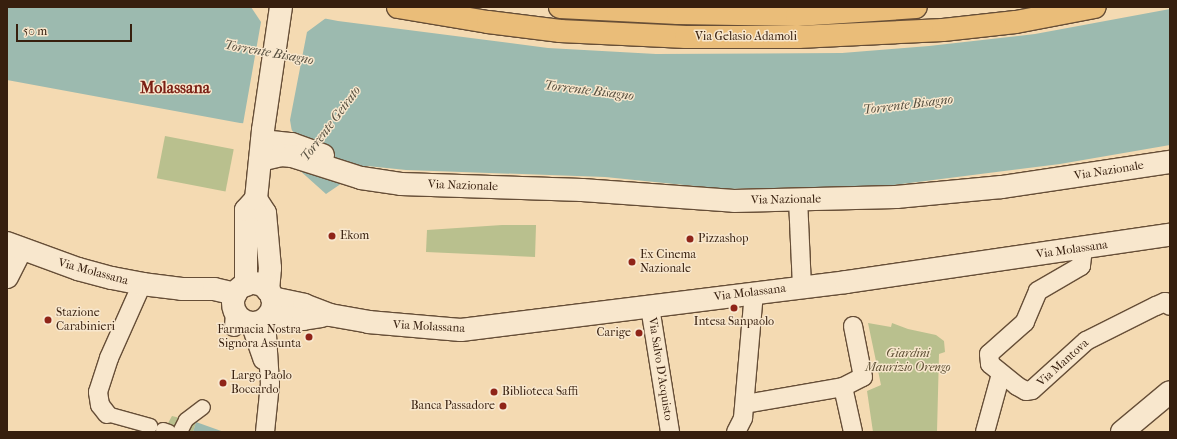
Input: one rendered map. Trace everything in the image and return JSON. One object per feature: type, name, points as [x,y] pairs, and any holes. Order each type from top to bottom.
[{"type":"main road","points":[[251,307],[270,268],[265,213],[256,200],[262,144],[281,7]]},
{"type":"main road","name":"Via Gelasio Adamoli","points":[[398,7],[488,22],[560,31],[686,37],[774,37],[943,30],[1016,22],[1095,7]]},
{"type":"main road","name":"Via Gelasio Adamoli","points":[[560,7],[678,13],[797,15],[916,7]]},
{"type":"main road","name":"Via Nazionale","points":[[262,144],[280,155],[292,156],[361,178],[401,184],[582,190],[734,201],[896,198],[995,188],[1170,162]]},
{"type":"main road","name":"Via Molassana","points":[[14,246],[78,269],[142,284],[182,289],[212,301],[251,307],[303,319],[330,315],[428,329],[462,330],[650,307],[1083,249],[1170,235]]},
{"type":"main road","points":[[7,277],[14,246]]},
{"type":"main road","points":[[1122,432],[1170,392]]},
{"type":"street","points":[[798,200],[802,286]]},
{"type":"street","name":"Via Mantova","points":[[1083,249],[1081,266],[1038,291],[1025,322],[989,354],[990,364],[1000,374],[1022,389],[1032,390],[1086,340],[1165,302],[1170,306]]},
{"type":"street","points":[[142,284],[109,358],[98,392],[100,405],[107,414],[161,430]]},
{"type":"street","points":[[736,432],[743,418],[745,404],[754,293]]},
{"type":"street","points":[[251,307],[270,384],[265,432]]},
{"type":"street","name":"Via Salvo D'Acquisto","points":[[650,307],[670,432]]},
{"type":"street","points":[[745,404],[843,387],[863,377],[853,326]]},
{"type":"street","points":[[985,432],[1000,374]]},
{"type":"street","points":[[843,387],[853,432]]},
{"type":"street","points":[[180,432],[186,420],[203,407]]},
{"type":"green space","points":[[165,136],[234,149],[226,192],[157,178]]},
{"type":"green space","points":[[502,225],[536,225],[535,257],[426,252],[427,230]]},
{"type":"green space","name":"Giardini Maurizio Orengo","points":[[868,323],[891,327],[892,323],[908,329],[936,335],[944,341],[945,352],[939,354],[937,432],[873,432],[867,391],[881,385]]},
{"type":"green space","points":[[172,416],[196,422],[193,432],[163,432]]},
{"type":"water","points":[[7,7],[265,7],[338,21],[548,48],[656,54],[842,53],[929,46],[1035,34],[1170,9],[1170,145],[1060,164],[886,186],[724,189],[605,177],[406,170],[367,166],[326,194],[297,168],[297,136],[289,127],[240,123],[7,80]]},
{"type":"water","points":[[196,422],[224,432],[193,432]]},
{"type":"pier","points":[[251,7],[273,7],[326,18],[307,32],[290,120],[292,132],[288,128],[243,124],[261,22]]},
{"type":"place","name":"Ekom","points":[[332,236]]},
{"type":"place","name":"Pizzashop","points":[[690,239]]},
{"type":"place","name":"Ex Cinema Nazionale","points":[[632,262]]},
{"type":"place","name":"Intesa Sanpaolo","points":[[734,308]]},
{"type":"place","name":"Stazione Carabinieri","points":[[48,320]]},
{"type":"place","name":"Carige","points":[[639,333]]},
{"type":"place","name":"Farmacia Nostra Signora Assunta","points":[[309,337]]},
{"type":"place","name":"Largo Paolo Boccardo","points":[[223,383]]},
{"type":"place","name":"Biblioteca Saffi","points":[[494,392]]},
{"type":"place","name":"Banca Passadore","points":[[503,406]]},
{"type":"district","name":"Molassana","points":[[175,88]]},
{"type":"water label","name":"Torrente Bisagno","points":[[269,53]]},
{"type":"water label","name":"Torrente Bisagno","points":[[589,91]]},
{"type":"water label","name":"Torrente Bisagno","points":[[908,105]]},
{"type":"water label","name":"Torrente Geirato","points":[[331,124]]}]
